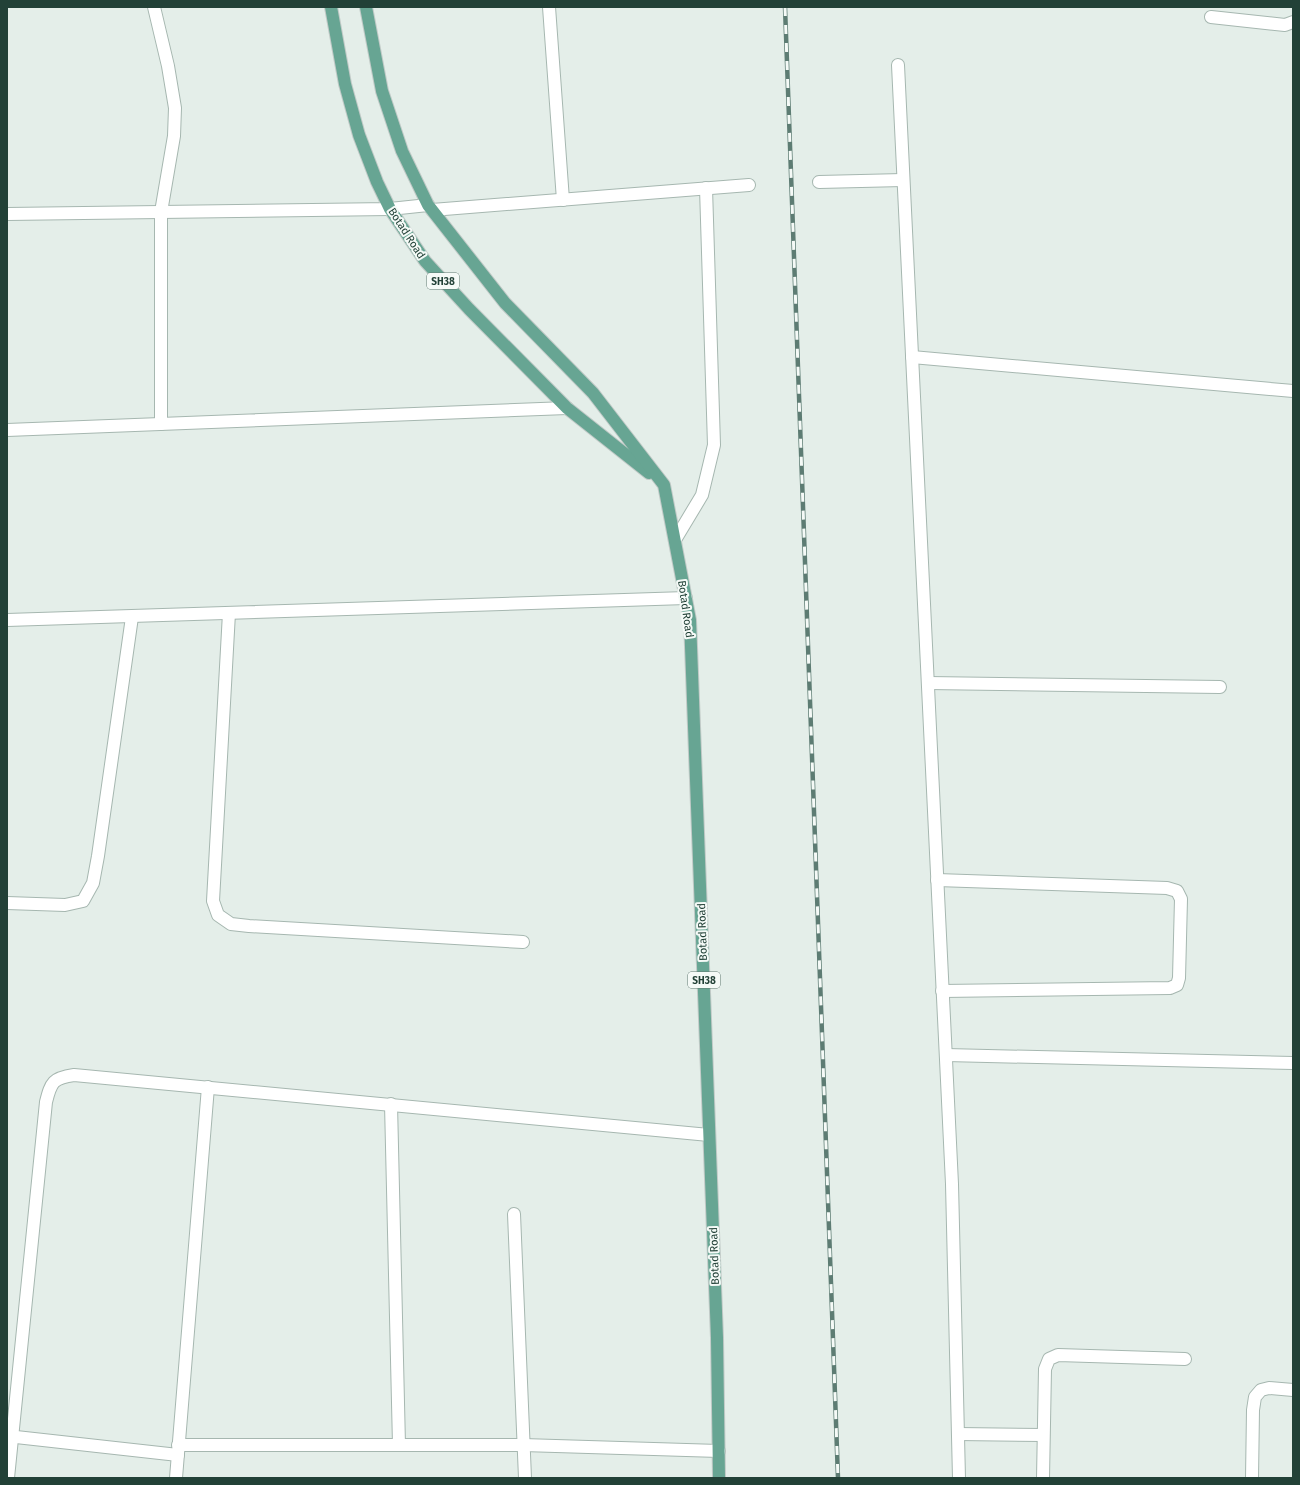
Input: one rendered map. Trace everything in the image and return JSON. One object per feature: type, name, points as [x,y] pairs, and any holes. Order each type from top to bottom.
[{"type":"main road","name":"Botad Road","points":[[330,7],[345,84],[359,135],[377,182],[390,209],[425,261],[469,309],[567,408],[664,485]]},
{"type":"main road","name":"Botad Road","points":[[366,7],[382,91],[402,151],[430,208],[505,303],[593,393],[664,485],[690,620],[717,1338],[719,1478]]},
{"type":"street","points":[[154,7],[168,66],[175,108],[174,136],[160,212],[161,424]]},
{"type":"street","points":[[550,7],[563,200]]},
{"type":"street","points":[[1211,17],[1285,25],[1293,22]]},
{"type":"street","points":[[898,65],[952,1184],[959,1478]]},
{"type":"street","points":[[818,182],[903,180]]},
{"type":"street","points":[[7,214],[430,208],[563,200],[749,185]]},
{"type":"street","points":[[675,540],[702,495],[714,446],[706,188]]},
{"type":"street","points":[[912,357],[1293,391]]},
{"type":"street","points":[[7,430],[567,408]]},
{"type":"street","points":[[7,620],[686,598]]},
{"type":"street","points":[[229,613],[213,901],[218,914],[231,924],[249,926],[523,942]]},
{"type":"street","points":[[7,903],[65,905],[83,901],[93,882],[132,617]]},
{"type":"street","points":[[928,683],[1220,688]]},
{"type":"street","points":[[937,880],[1167,888],[1177,891],[1180,899],[1179,978],[1177,985],[1170,988],[942,991]]},
{"type":"street","points":[[946,1054],[1293,1063]]},
{"type":"street","points":[[8,1478],[10,1436],[46,1102],[50,1087],[60,1077],[74,1075],[709,1135]]},
{"type":"street","points":[[176,1478],[208,1087]]},
{"type":"street","points":[[391,1104],[399,1445]]},
{"type":"street","points":[[514,1214],[525,1478]]},
{"type":"street","points":[[1043,1478],[1045,1369],[1049,1359],[1058,1355],[1184,1359]]},
{"type":"street","points":[[1252,1478],[1253,1410],[1256,1397],[1261,1390],[1269,1388],[1293,1390]]},
{"type":"street","points":[[958,1434],[1043,1434]]},
{"type":"street","points":[[10,1436],[178,1450],[399,1445],[523,1445],[719,1451]]},
{"type":"railway","points":[[785,7],[838,1478]]}]
